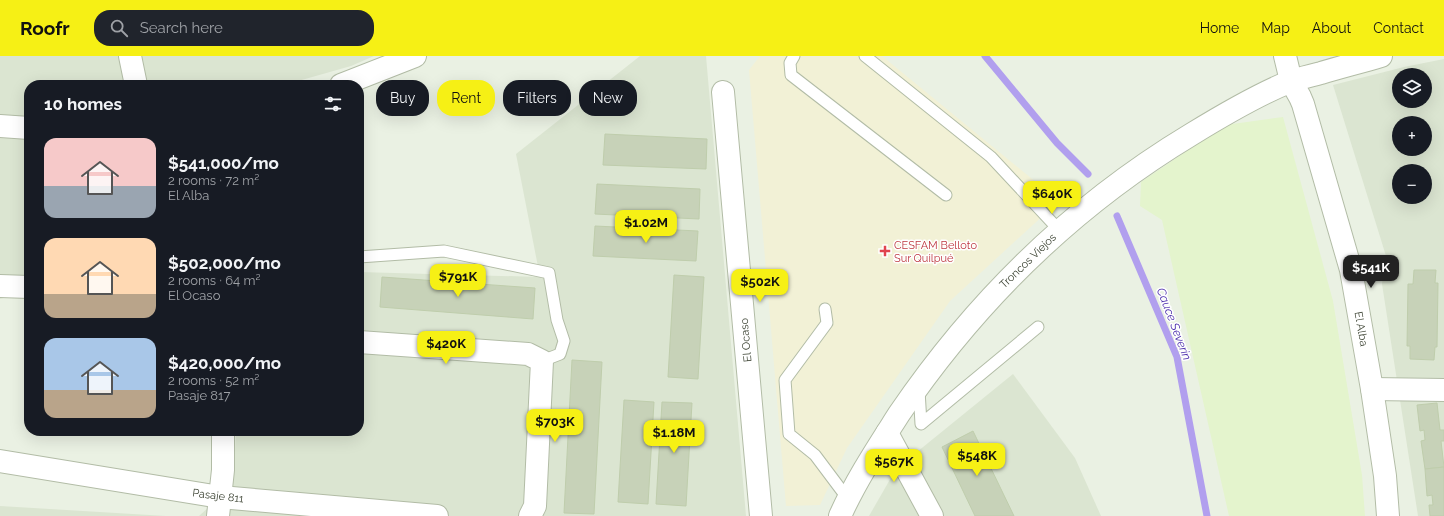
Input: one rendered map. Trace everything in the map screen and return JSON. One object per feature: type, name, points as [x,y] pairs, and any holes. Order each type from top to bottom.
[{"type":"street","points":[[130,56],[135,80]]},
{"type":"street","points":[[354,80],[414,56]]},
{"type":"street","name":"El Alba","points":[[1285,56],[1291,81],[1303,104],[1351,270],[1372,388],[1385,476],[1388,516]]},
{"type":"street","name":"Troncos Viejos","points":[[844,508],[887,433],[919,386],[954,340],[992,297],[1060,230],[1120,182],[1167,149],[1216,119],[1291,81],[1381,56]]},
{"type":"street","name":"El Ocaso","points":[[723,92],[761,516]]},
{"type":"street","points":[[0,126],[24,128]]},
{"type":"street","points":[[0,286],[24,287]]},
{"type":"street","points":[[364,342],[528,354],[542,361],[535,506],[530,516]]},
{"type":"street","points":[[1372,388],[1444,390]]},
{"type":"street","points":[[887,433],[932,516]]},
{"type":"street","points":[[219,507],[223,470],[223,436]]},
{"type":"street","name":"Pasaje 811","points":[[0,461],[219,507],[437,516]]},
{"type":"lane","points":[[794,56],[790,63],[791,75],[946,195]]},
{"type":"lane","points":[[865,56],[991,157],[1060,230]]},
{"type":"lane","points":[[364,257],[444,251],[549,273],[557,320],[564,341],[560,354],[542,361]]},
{"type":"lane","points":[[825,309],[827,323],[785,380],[790,434],[815,455],[844,508]]},
{"type":"lane","points":[[919,386],[921,424],[1038,326]]},
{"type":"shaded area","points":[[0,56],[374,56],[351,66],[302,80],[24,80],[24,292],[0,299]]},
{"type":"shaded area","points":[[640,56],[706,56],[746,516],[199,516],[233,485],[236,436],[364,436],[364,272],[540,277],[516,154],[564,116],[571,116],[571,111],[579,104],[579,116],[637,116],[637,80],[610,80]]},
{"type":"shaded area","name":"CESFAM Belloto Sur Quilpué","points":[[760,56],[882,56],[1059,201],[950,301],[847,448],[820,505],[786,506],[749,70]]},
{"type":"shaded area","points":[[1444,59],[1444,516],[1418,516],[1382,284],[1386,256],[1333,85],[1392,70],[1392,108],[1432,108],[1432,68],[1400,68]]},
{"type":"shaded area","points":[[1283,117],[1333,301],[1362,475],[1365,516],[1229,516],[1162,220],[1140,206],[1141,182],[1225,125]]},
{"type":"shaded area","points":[[1013,374],[1075,458],[1101,516],[869,516],[896,469]]},
{"type":"shaded area","points":[[0,506],[166,516],[0,516]]},
{"type":"building","points":[[605,134],[707,139],[706,169],[603,165]]},
{"type":"building","points":[[597,184],[700,189],[699,219],[595,214]]},
{"type":"building","points":[[595,226],[698,231],[696,261],[593,256]]},
{"type":"building","points":[[1414,270],[1436,270],[1435,283],[1438,283],[1437,347],[1435,347],[1434,360],[1410,359],[1410,346],[1407,346],[1408,284],[1413,284]]},
{"type":"building","points":[[674,275],[704,277],[698,379],[668,377]]},
{"type":"building","points":[[382,277],[535,288],[533,319],[380,307]]},
{"type":"building","points":[[572,360],[602,362],[594,514],[564,513]]},
{"type":"building","points":[[624,400],[654,402],[648,504],[618,502]]},
{"type":"building","points":[[662,402],[692,403],[686,506],[656,504]]},
{"type":"building","points":[[1437,403],[1440,430],[1444,430],[1444,441],[1441,441],[1444,467],[1425,469],[1421,441],[1425,440],[1424,430],[1420,431],[1417,405]]},
{"type":"building","points":[[973,431],[1014,516],[975,516],[942,447]]},
{"type":"building","points":[[1444,467],[1444,516],[1430,516],[1429,505],[1433,505],[1432,495],[1427,496],[1425,469]]},
{"type":"waterway","name":"Cauce Severin","points":[[985,56],[1057,143],[1088,174]]},
{"type":"waterway","name":"Cauce Severin","points":[[1117,216],[1177,357],[1207,516]]},
{"type":"place","name":"CESFAM Belloto Sur Quilpué","points":[[885,251]]}]
